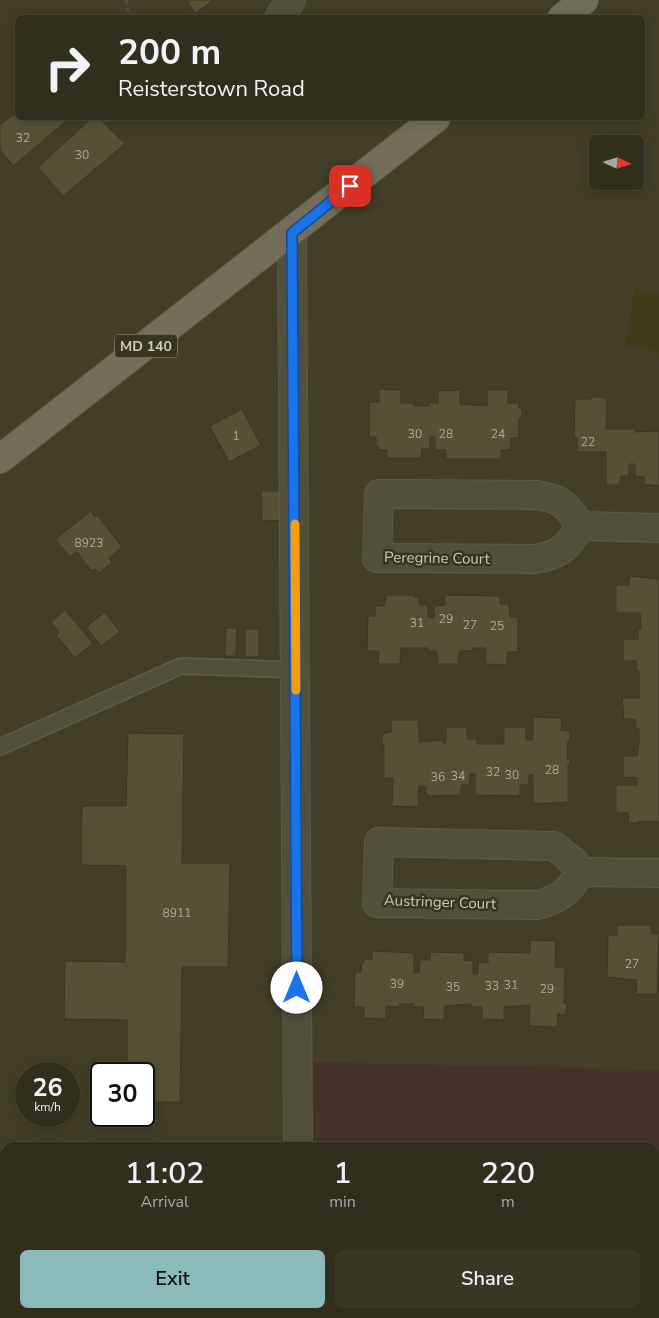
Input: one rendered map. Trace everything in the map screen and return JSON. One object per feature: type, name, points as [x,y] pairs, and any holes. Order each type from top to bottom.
[{"type":"main road","points":[[566,15],[584,0]]},
{"type":"main road","name":"MD 140","points":[[0,460],[292,233],[433,120]]},
{"type":"street","points":[[281,15],[292,0]]},
{"type":"street","points":[[292,233],[298,1142]]},
{"type":"street","name":"Peregrine Court","points":[[379,494],[536,494],[552,497],[567,506],[581,526],[568,545],[553,556],[535,559],[377,558],[379,494]]},
{"type":"street","points":[[581,526],[659,528]]},
{"type":"street","name":"Austringer Court","points":[[379,842],[554,846],[569,857],[579,872],[574,885],[563,895],[538,904],[377,902],[379,842]]},
{"type":"street","points":[[579,872],[659,873]]},
{"type":"lane","points":[[0,747],[181,666],[296,670]]},
{"type":"path","points":[[126,0],[128,15]]},
{"type":"shaded area","points":[[635,289],[659,293],[659,360],[658,351],[625,346]]},
{"type":"shaded area","points":[[305,1062],[659,1070],[659,1142],[310,1142]]},
{"type":"building","points":[[187,0],[214,0],[195,13]]},
{"type":"building","points":[[15,113],[15,120],[68,120],[13,166],[0,150],[0,125]]},
{"type":"building","points":[[90,120],[101,120],[125,144],[63,196],[38,167]]},
{"type":"building","points":[[379,389],[401,390],[401,403],[414,403],[414,406],[429,406],[429,403],[438,403],[438,391],[460,390],[460,404],[487,406],[487,390],[508,390],[508,403],[519,403],[519,408],[522,409],[522,417],[519,419],[519,438],[511,438],[511,450],[501,450],[501,459],[446,459],[446,450],[435,450],[435,437],[430,437],[430,449],[422,449],[421,458],[387,458],[387,450],[379,450],[378,446],[376,446],[376,437],[369,437],[369,402],[379,402]]},
{"type":"building","points":[[591,397],[604,397],[607,400],[606,429],[636,429],[635,432],[659,431],[659,486],[644,484],[645,477],[635,476],[635,464],[629,464],[629,476],[621,476],[619,485],[606,485],[606,452],[577,452],[577,438],[574,438],[575,399],[591,399]]},
{"type":"building","points":[[242,409],[261,445],[229,462],[210,426]]},
{"type":"building","points":[[261,491],[286,491],[286,520],[262,521]]},
{"type":"building","points":[[91,511],[95,517],[97,515],[122,547],[109,558],[112,562],[99,573],[95,569],[92,571],[77,552],[70,557],[55,539]]},
{"type":"building","points":[[629,576],[659,579],[659,822],[639,821],[639,823],[629,823],[628,813],[616,813],[616,785],[637,785],[637,778],[623,777],[623,756],[637,756],[639,729],[636,729],[635,719],[624,719],[622,698],[639,698],[639,671],[636,671],[636,661],[623,661],[623,639],[638,639],[638,629],[641,629],[640,613],[616,613],[616,585],[629,585]]},
{"type":"building","points":[[386,595],[414,595],[414,597],[419,597],[419,605],[428,605],[428,617],[434,618],[434,606],[445,605],[445,595],[500,596],[500,604],[509,604],[510,617],[518,617],[518,652],[507,652],[507,665],[486,664],[485,648],[472,648],[473,651],[459,651],[459,664],[437,664],[437,651],[428,651],[428,648],[401,648],[400,664],[378,664],[379,651],[367,651],[368,616],[375,616],[375,606],[384,606]]},
{"type":"building","points":[[65,610],[93,643],[75,658],[56,635],[59,632],[51,622]]},
{"type":"building","points":[[105,612],[120,632],[101,646],[86,627]]},
{"type":"building","points":[[226,628],[237,628],[236,656],[225,656]]},
{"type":"building","points":[[245,629],[259,629],[259,657],[245,657]]},
{"type":"building","points":[[533,717],[562,718],[561,730],[570,731],[567,759],[570,759],[571,764],[568,764],[568,802],[533,804],[533,775],[529,775],[529,785],[520,785],[520,796],[475,795],[475,774],[470,774],[470,785],[462,785],[460,795],[432,796],[425,794],[426,786],[419,786],[418,807],[392,806],[393,778],[384,778],[384,744],[382,744],[382,734],[391,732],[391,720],[419,720],[419,742],[444,740],[443,743],[446,743],[446,727],[467,727],[467,739],[477,739],[477,744],[504,744],[504,727],[526,727],[526,740],[533,740]]},
{"type":"building","points":[[128,733],[184,734],[182,863],[230,863],[228,967],[182,967],[180,1102],[155,1102],[155,1062],[127,1062],[127,1020],[64,1019],[65,961],[125,962],[126,866],[81,865],[82,806],[126,806]]},
{"type":"building","points":[[617,925],[651,925],[651,934],[659,934],[657,994],[636,994],[637,979],[607,977],[608,935],[617,935]]},
{"type":"building","points":[[530,940],[556,941],[555,967],[565,968],[564,1004],[567,1003],[566,1015],[558,1014],[557,1027],[529,1026],[530,1005],[504,1007],[504,1020],[482,1019],[482,1007],[471,1007],[471,1004],[445,1006],[444,1020],[423,1019],[424,1007],[413,1007],[413,1004],[399,1004],[399,1007],[386,1006],[386,1019],[364,1018],[364,1007],[354,1007],[355,972],[361,972],[364,959],[372,959],[372,951],[414,953],[414,973],[419,973],[420,960],[430,960],[430,952],[464,953],[464,960],[473,961],[473,974],[478,974],[478,962],[488,963],[488,952],[530,953]]},
{"type":"slow traffic","points":[[295,524],[296,690]]},
{"type":"route","points":[[297,988],[292,233],[350,186]]}]
